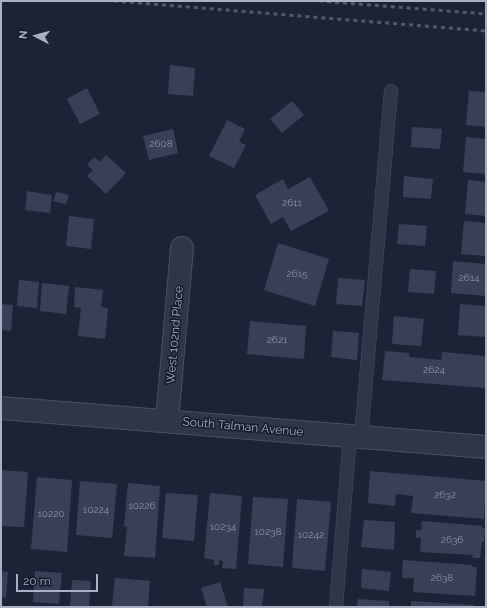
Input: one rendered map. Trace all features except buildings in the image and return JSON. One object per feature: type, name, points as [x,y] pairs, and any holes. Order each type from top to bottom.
[{"type":"street","name":"West 102nd Place","points":[[167,421],[182,248]]},
{"type":"street","name":"South Talman Avenue","points":[[1,408],[486,447]]},
{"type":"lane","points":[[336,607],[356,436],[391,91]]},
{"type":"railway","points":[[114,1],[486,31]]},
{"type":"railway","points":[[319,1],[486,14]]}]
